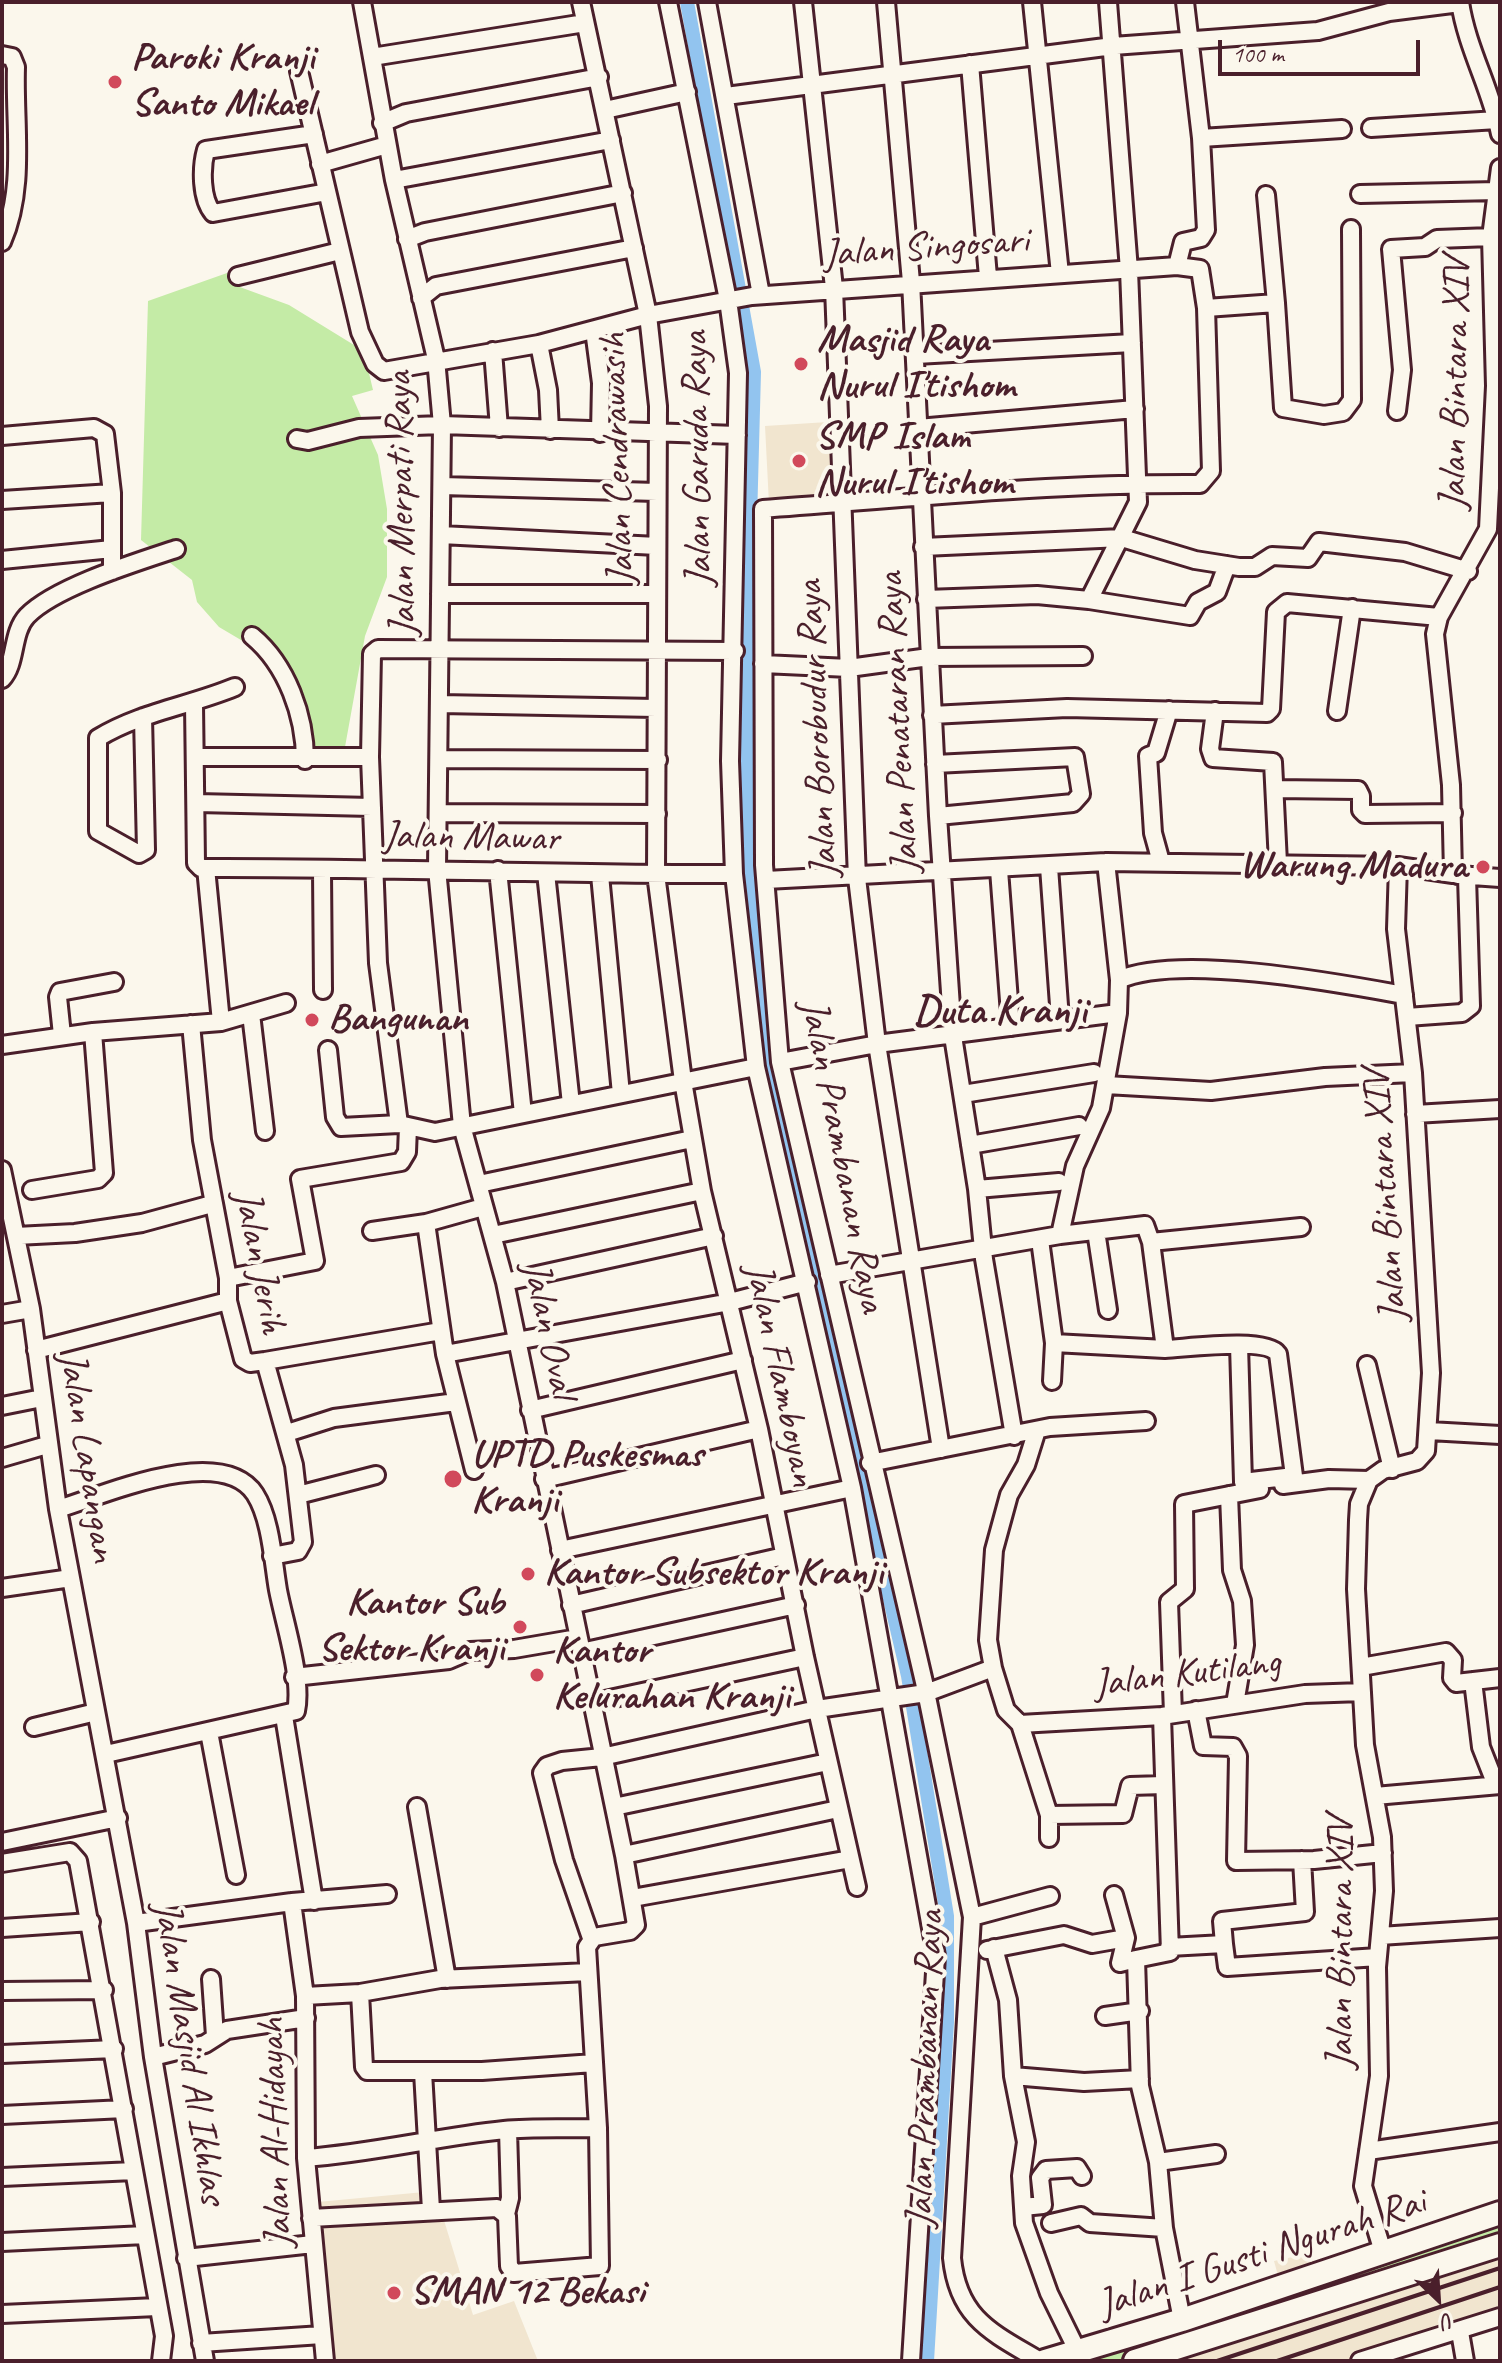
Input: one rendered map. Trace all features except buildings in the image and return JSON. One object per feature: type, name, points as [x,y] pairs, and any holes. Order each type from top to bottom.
[{"type":"main road","name":"Jalan I Gusti Ngurah Rai","points":[[1043,2361],[1182,2320],[1500,2213]]},
{"type":"main road","name":"Jalan I Gusti Ngurah Rai","points":[[1135,2361],[1500,2245]]},
{"type":"main road","points":[[1182,2320],[1187,2343]]},
{"type":"street","name":"Jalan Merpati Raya","points":[[362,2],[382,123],[436,359],[442,425],[437,649],[441,759],[437,869],[462,1126]]},
{"type":"street","name":"Jalan Cendrawasih","points":[[581,2],[648,315],[658,435],[656,874]]},
{"type":"street","name":"Jalan Garuda Raya","points":[[668,2],[687,92],[744,297],[738,373],[735,651],[730,761],[734,874],[756,1067],[852,1488],[936,1956],[911,2361]]},
{"type":"street","points":[[707,2],[726,96],[744,297]]},
{"type":"street","name":"Jalan Borobudur Raya","points":[[803,2],[834,288],[857,878],[877,1044],[941,1449]]},
{"type":"street","name":"Jalan Penataran Raya","points":[[886,2],[916,355],[932,715],[953,1036],[1014,1436]]},
{"type":"street","points":[[1032,2],[1060,274]]},
{"type":"street","points":[[1089,600],[1138,502],[1129,270],[1108,2]]},
{"type":"street","points":[[842,506],[920,494],[1200,484],[1211,471],[1206,308],[1200,269],[1177,266],[1183,242],[1201,238],[1206,230],[1201,138],[1185,2]]},
{"type":"street","points":[[726,96],[1113,46],[1318,31],[1389,12],[1460,2],[1468,44],[1499,127],[1371,128]]},
{"type":"street","points":[[372,57],[585,23]]},
{"type":"street","points":[[2,55],[12,57],[16,67],[17,160],[15,203],[2,242]]},
{"type":"street","points":[[970,64],[988,277]]},
{"type":"street","points":[[238,276],[340,251],[299,71]]},
{"type":"street","points":[[382,123],[406,113],[599,77]]},
{"type":"street","points":[[605,110],[687,92]]},
{"type":"street","points":[[1201,138],[1342,129]]},
{"type":"street","points":[[314,134],[206,150],[204,185],[210,212],[327,192]]},
{"type":"street","points":[[394,180],[611,140]]},
{"type":"street","points":[[320,164],[387,145]]},
{"type":"street","name":"Jalan Bintara XIV","points":[[1407,1017],[1462,1013],[1471,1006],[1435,634],[1439,617],[1494,529],[1497,293],[1491,237],[1500,168]]},
{"type":"street","points":[[1360,194],[1497,191]]},
{"type":"street","points":[[407,239],[425,232],[623,193]]},
{"type":"street","points":[[1266,195],[1283,408],[1324,415],[1343,412],[1352,400],[1351,229]]},
{"type":"street","points":[[1397,411],[1402,370],[1391,249],[1425,247],[1437,239],[1491,237]]},
{"type":"street","points":[[421,298],[436,286],[634,248]]},
{"type":"street","name":"Jalan Singosari","points":[[340,251],[360,332],[379,369],[539,344],[648,315],[744,297],[911,282],[1177,266]]},
{"type":"street","points":[[1206,308],[1276,303]]},
{"type":"street","points":[[594,330],[601,383],[600,433]]},
{"type":"street","points":[[916,355],[1132,343]]},
{"type":"street","points":[[539,344],[548,390],[550,430]]},
{"type":"street","points":[[493,351],[499,428]]},
{"type":"street","points":[[918,428],[1135,409]]},
{"type":"street","points":[[297,439],[308,441],[359,428],[442,425],[658,435],[737,435]]},
{"type":"street","points":[[2,436],[94,428],[108,440],[112,571]]},
{"type":"street","points":[[442,486],[657,492]]},
{"type":"street","points":[[2,500],[112,493]]},
{"type":"street","name":"Jalan Prambanan Raya","points":[[842,506],[763,509],[766,880],[780,1062],[870,1463],[926,1693],[972,1917],[954,2212],[954,2280],[975,2319],[986,2330],[1043,2361]]},
{"type":"street","points":[[441,535],[657,546]]},
{"type":"street","points":[[923,547],[1122,538],[1195,560],[1255,567],[1272,556],[1308,558],[1319,542],[1405,552],[1468,571]]},
{"type":"street","points":[[2,560],[112,549]]},
{"type":"street","points":[[2,679],[9,671],[25,618],[43,604],[112,571],[176,549]]},
{"type":"street","points":[[926,599],[1037,595],[1190,616],[1198,602],[1217,592],[1227,565]]},
{"type":"street","points":[[440,594],[656,594]]},
{"type":"street","points":[[932,715],[1067,708],[1116,712],[1267,713],[1271,709],[1276,612],[1281,606],[1287,603],[1439,617]]},
{"type":"street","points":[[1337,711],[1352,608]]},
{"type":"street","points":[[252,636],[280,671],[298,708],[305,730],[305,760]]},
{"type":"street","points":[[228,1278],[315,1261],[299,1180],[401,1162],[407,1152],[378,963],[370,757],[372,654],[378,649],[735,651]]},
{"type":"street","points":[[763,664],[849,668],[929,657],[1083,656]]},
{"type":"street","points":[[143,717],[146,850],[139,854],[102,835],[96,825],[98,738],[143,717],[166,707],[194,704],[235,687]]},
{"type":"street","points":[[194,704],[196,863],[206,868],[221,1022]]},
{"type":"street","points":[[440,704],[656,708]]},
{"type":"street","points":[[1161,862],[1153,833],[1148,756],[1156,753],[1169,710]]},
{"type":"street","points":[[1215,711],[1210,749],[1213,758],[1273,762],[1278,863]]},
{"type":"street","points":[[197,757],[305,760],[370,757]]},
{"type":"street","points":[[935,764],[1075,757],[1081,794],[1073,803],[938,816]]},
{"type":"street","points":[[441,759],[658,760]]},
{"type":"street","points":[[1275,789],[1358,790],[1361,810],[1365,814],[1453,813]]},
{"type":"street","points":[[197,803],[372,807]]},
{"type":"street","points":[[438,813],[657,814]]},
{"type":"street","points":[[766,880],[857,878],[941,869],[999,870],[1106,862],[1398,866],[1460,876],[1500,878]]},
{"type":"street","points":[[1060,1235],[1072,1174],[1101,1108],[1100,1079],[1118,1013],[1119,980],[1106,862]]},
{"type":"street","name":"Jalan Bintara XIV","points":[[1398,866],[1396,929],[1413,1073],[1430,1355],[1429,1431]]},
{"type":"street","points":[[1049,867],[1060,1019]]},
{"type":"street","name":"Jalan Mawar","points":[[206,868],[498,870],[600,875],[734,874]]},
{"type":"street","points":[[498,870],[523,1114]]},
{"type":"street","points":[[999,870],[1011,1027]]},
{"type":"street","points":[[322,871],[323,990]]},
{"type":"street","points":[[546,873],[571,1104]]},
{"type":"street","name":"Jalan Flamboyan","points":[[656,874],[683,1081],[702,1191],[759,1429],[805,1657],[857,1887]]},
{"type":"street","points":[[600,875],[621,1094]]},
{"type":"street","points":[[1119,980],[1131,974],[1156,970],[1244,973],[1298,977],[1404,995]]},
{"type":"street","points":[[62,1035],[60,992],[114,982]]},
{"type":"street","points":[[2,1045],[62,1035],[221,1022],[286,1003]]},
{"type":"street","points":[[780,1062],[877,1044],[1118,1013]]},
{"type":"street","points":[[251,1014],[265,1131]]},
{"type":"street","name":"Jalan Jerih","points":[[191,1024],[212,1204],[228,1278],[228,1301],[243,1359],[250,1363],[265,1361],[441,1331]]},
{"type":"street","points":[[32,1190],[98,1179],[104,1173],[93,1032]]},
{"type":"street","points":[[328,1050],[336,1123],[341,1127],[403,1125],[435,1132],[756,1067]]},
{"type":"street","points":[[963,1094],[1100,1079],[1211,1091],[1325,1077],[1413,1073]]},
{"type":"street","points":[[1415,1114],[1500,1109]]},
{"type":"street","name":"Jalan Oval","points":[[462,1126],[505,1282],[632,1898],[634,1929],[591,1938]]},
{"type":"street","points":[[970,1145],[1079,1126]]},
{"type":"street","points":[[479,1184],[692,1139]]},
{"type":"street","name":"Jalan Lapangan","points":[[2,1170],[31,1309],[58,1509],[106,1754]]},
{"type":"street","points":[[977,1189],[1059,1182]]},
{"type":"street","points":[[493,1235],[702,1191]]},
{"type":"street","points":[[16,1236],[75,1233],[142,1223],[212,1204]]},
{"type":"street","points":[[372,1231],[426,1223],[483,1207]]},
{"type":"street","points":[[426,1223],[445,1354],[474,1470]]},
{"type":"street","points":[[829,1275],[1142,1224],[1148,1229],[1151,1242],[1165,1349]]},
{"type":"street","points":[[1151,1242],[1301,1227]]},
{"type":"street","points":[[1096,1231],[1108,1310]]},
{"type":"street","points":[[505,1282],[714,1236]]},
{"type":"street","points":[[1040,1240],[1054,1343],[1052,1381]]},
{"type":"street","points":[[445,1354],[730,1302],[807,1282]]},
{"type":"street","points":[[36,1350],[228,1301]]},
{"type":"street","points":[[2,1314],[31,1309]]},
{"type":"street","points":[[1054,1343],[1165,1349],[1239,1345],[1268,1346],[1278,1354],[1294,1476],[1243,1482],[1239,1345]]},
{"type":"street","points":[[530,1410],[743,1360]]},
{"type":"street","points":[[265,1361],[287,1433],[298,1495],[302,1548],[272,1556]]},
{"type":"street","points":[[1367,1365],[1392,1469]]},
{"type":"street","points":[[2,1406],[42,1398]]},
{"type":"street","points":[[287,1433],[334,1418],[456,1402]]},
{"type":"street","points":[[870,1463],[1037,1430],[1146,1421]]},
{"type":"street","points":[[544,1479],[759,1429]]},
{"type":"street","points":[[1037,1430],[1026,1465],[1009,1495],[994,1550],[988,1640],[1006,1710],[1020,1724],[1049,1815],[1049,1838]]},
{"type":"street","points":[[1170,1950],[1164,1785],[1169,1602],[1182,1595],[1185,1589],[1184,1504],[1295,1482],[1369,1480],[1422,1457],[1429,1431],[1500,1435]]},
{"type":"street","points":[[2,1458],[47,1445]]},
{"type":"street","points":[[58,1509],[151,1480],[195,1471],[219,1472],[237,1478],[257,1497],[272,1556],[298,1708],[284,1716],[106,1754]]},
{"type":"street","points":[[298,1495],[376,1475]]},
{"type":"street","name":"Jalan Bintara XIV","points":[[1369,1480],[1359,1504],[1357,1562],[1365,1745],[1383,1853],[1378,1957],[1379,2076],[1363,2186],[1383,2252]]},
{"type":"street","points":[[560,1550],[852,1488]]},
{"type":"street","points":[[1229,1495],[1232,1570],[1242,1601],[1245,1645],[1235,1704]]},
{"type":"street","points":[[571,1605],[784,1556]]},
{"type":"street","points":[[2,1588],[21,1577],[71,1578]]},
{"type":"street","points":[[294,1677],[449,1660],[470,1651],[580,1645],[796,1605]]},
{"type":"street","points":[[1361,1667],[1446,1652],[1453,1660],[1454,1682],[1500,1678]]},
{"type":"street","points":[[591,1703],[805,1657]]},
{"type":"street","points":[[508,2130],[510,2198],[506,2214],[509,2266],[514,2273],[599,2266],[598,2128],[587,1947],[591,1938],[568,1873],[542,1773],[547,1766],[562,1761],[602,1757],[817,1709],[926,1693],[993,1668]]},
{"type":"street","points":[[1375,1796],[1498,1785],[1481,1747],[1473,1681]]},
{"type":"street","name":"Jalan Kutilang","points":[[1020,1724],[1167,1715],[1235,1704],[1362,1692]]},
{"type":"street","points":[[1196,1710],[1201,1744],[1233,1747],[1238,1756],[1236,1861],[1302,1860],[1383,1853]]},
{"type":"street","points":[[34,1727],[96,1712]]},
{"type":"street","points":[[284,1716],[314,1901]]},
{"type":"street","points":[[209,1732],[236,1875]]},
{"type":"street","name":"Jalan Masjid Al Ikhlas","points":[[106,1754],[136,1923],[153,2057],[205,2361]]},
{"type":"street","points":[[614,1807],[828,1762]]},
{"type":"street","points":[[1049,1815],[1123,1814],[1130,1786],[1164,1785]]},
{"type":"street","points":[[417,1807],[447,1979]]},
{"type":"street","points":[[624,1855],[838,1809]]},
{"type":"street","points":[[2,1842],[118,1818]]},
{"type":"street","points":[[2,1863],[75,1854],[104,1990],[164,2336],[161,2361]]},
{"type":"street","points":[[632,1898],[850,1859]]},
{"type":"street","points":[[1302,1860],[1305,1912],[1222,1921],[1227,1967],[1378,1957]]},
{"type":"street","points":[[136,1923],[292,1902],[387,1894]]},
{"type":"street","points":[[1114,1895],[1126,1938],[1120,1963],[1170,1950],[1224,1944]]},
{"type":"street","points":[[972,1917],[1050,1896]]},
{"type":"street","name":"Jalan Al-Hidayah","points":[[292,1902],[305,1996],[306,2158],[325,2361]]},
{"type":"street","points":[[2,1928],[91,1922]]},
{"type":"street","points":[[1380,1936],[1500,1928]]},
{"type":"street","points":[[971,1957],[994,1948],[1064,1935],[1092,1944],[1126,1938]]},
{"type":"street","points":[[994,1948],[1008,2000],[1013,2076],[1026,2142],[1021,2166],[1023,2207],[1034,2255],[1078,2352]]},
{"type":"street","points":[[1136,1959],[1140,2079],[1158,2162],[1164,2228],[1182,2320]]},
{"type":"street","points":[[305,1996],[360,1993],[447,1979],[588,1972]]},
{"type":"street","points":[[211,1979],[215,2036]]},
{"type":"street","points":[[2,1991],[104,1990]]},
{"type":"street","points":[[360,1993],[364,2069],[423,2072],[594,2063]]},
{"type":"street","points":[[1105,2016],[1140,2011]]},
{"type":"street","points":[[153,2057],[205,2044],[227,2030],[306,2018]]},
{"type":"street","points":[[2,2054],[114,2049]]},
{"type":"street","points":[[423,2072],[431,2210]]},
{"type":"street","points":[[1013,2076],[1084,2082],[1140,2079]]},
{"type":"street","points":[[2,2115],[124,2109]]},
{"type":"street","points":[[306,2158],[372,2153],[428,2140],[508,2130],[598,2128]]},
{"type":"street","points":[[1368,2151],[1500,2132]]},
{"type":"street","points":[[1158,2162],[1216,2154]]},
{"type":"street","points":[[1023,2207],[1043,2205],[1040,2178],[1046,2170],[1077,2168],[1082,2176]]},
{"type":"street","points":[[2,2177],[134,2171]]},
{"type":"street","points":[[311,2218],[497,2208],[506,2214]]},
{"type":"street","points":[[1051,2223],[1081,2216],[1090,2223],[1164,2228]]},
{"type":"street","points":[[2,2242],[145,2235]]},
{"type":"street","points":[[186,2258],[313,2244]]},
{"type":"street","points":[[2,2314],[157,2307]]},
{"type":"street","points":[[1360,2361],[1500,2317]]},
{"type":"street","points":[[1460,2332],[1465,2361]]},
{"type":"street","points":[[201,2343],[322,2335]]},
{"type":"shaded area","name":"SMP Islam Nurul I'tishom","points":[[828,422],[834,495],[769,504],[765,426]]},
{"type":"shaded area","points":[[435,2191],[473,2315],[514,2301],[538,2361],[321,2361],[307,2203]]},
{"type":"shaded area","points":[[1500,2245],[1500,2317],[1361,2361],[1135,2361]]},
{"type":"shaded area","points":[[1311,2253],[1317,2270],[1280,2283],[1274,2261]]},
{"type":"green space","points":[[227,273],[237,286],[289,305],[354,345],[368,369],[373,390],[352,396],[378,455],[387,509],[387,577],[365,636],[343,758],[313,751],[300,728],[287,689],[246,643],[219,627],[197,602],[192,580],[141,540],[148,301]]},
{"type":"green space","points":[[1500,2213],[1500,2245],[1135,2361],[1045,2361]]},
{"type":"waterway","points":[[687,2],[754,372],[747,632],[748,875],[776,1113],[908,1676],[947,1916],[947,2022],[927,2361]]},
{"type":"railway","points":[[1217,2361],[1500,2268]]},
{"type":"railway","points":[[1277,2361],[1500,2287]]},
{"type":"place","name":"Paroki Kranji Santo Mikael","points":[[115,82]]},
{"type":"place","name":"Masjid Raya Nurul I'tishom","points":[[801,364]]},
{"type":"place","name":"SMP Islam Nurul I'tishom","points":[[799,461]]},
{"type":"place","name":"Warung Madura","points":[[1483,867]]},
{"type":"place","name":"Bangunan","points":[[312,1020]]},
{"type":"place","name":"UPTD Puskesmas Kranji","points":[[453,1479]]},
{"type":"place","name":"Kantor Subsektor Kranji","points":[[528,1574]]},
{"type":"place","name":"Kantor Sub Sektor Kranji","points":[[520,1627]]},
{"type":"place","name":"Kantor Kelurahan Kranji","points":[[537,1675]]},
{"type":"place","name":"SMAN 12 Bekasi","points":[[394,2293]]},
{"type":"district","name":"Duta Kranji","points":[[1000,1012]]}]
